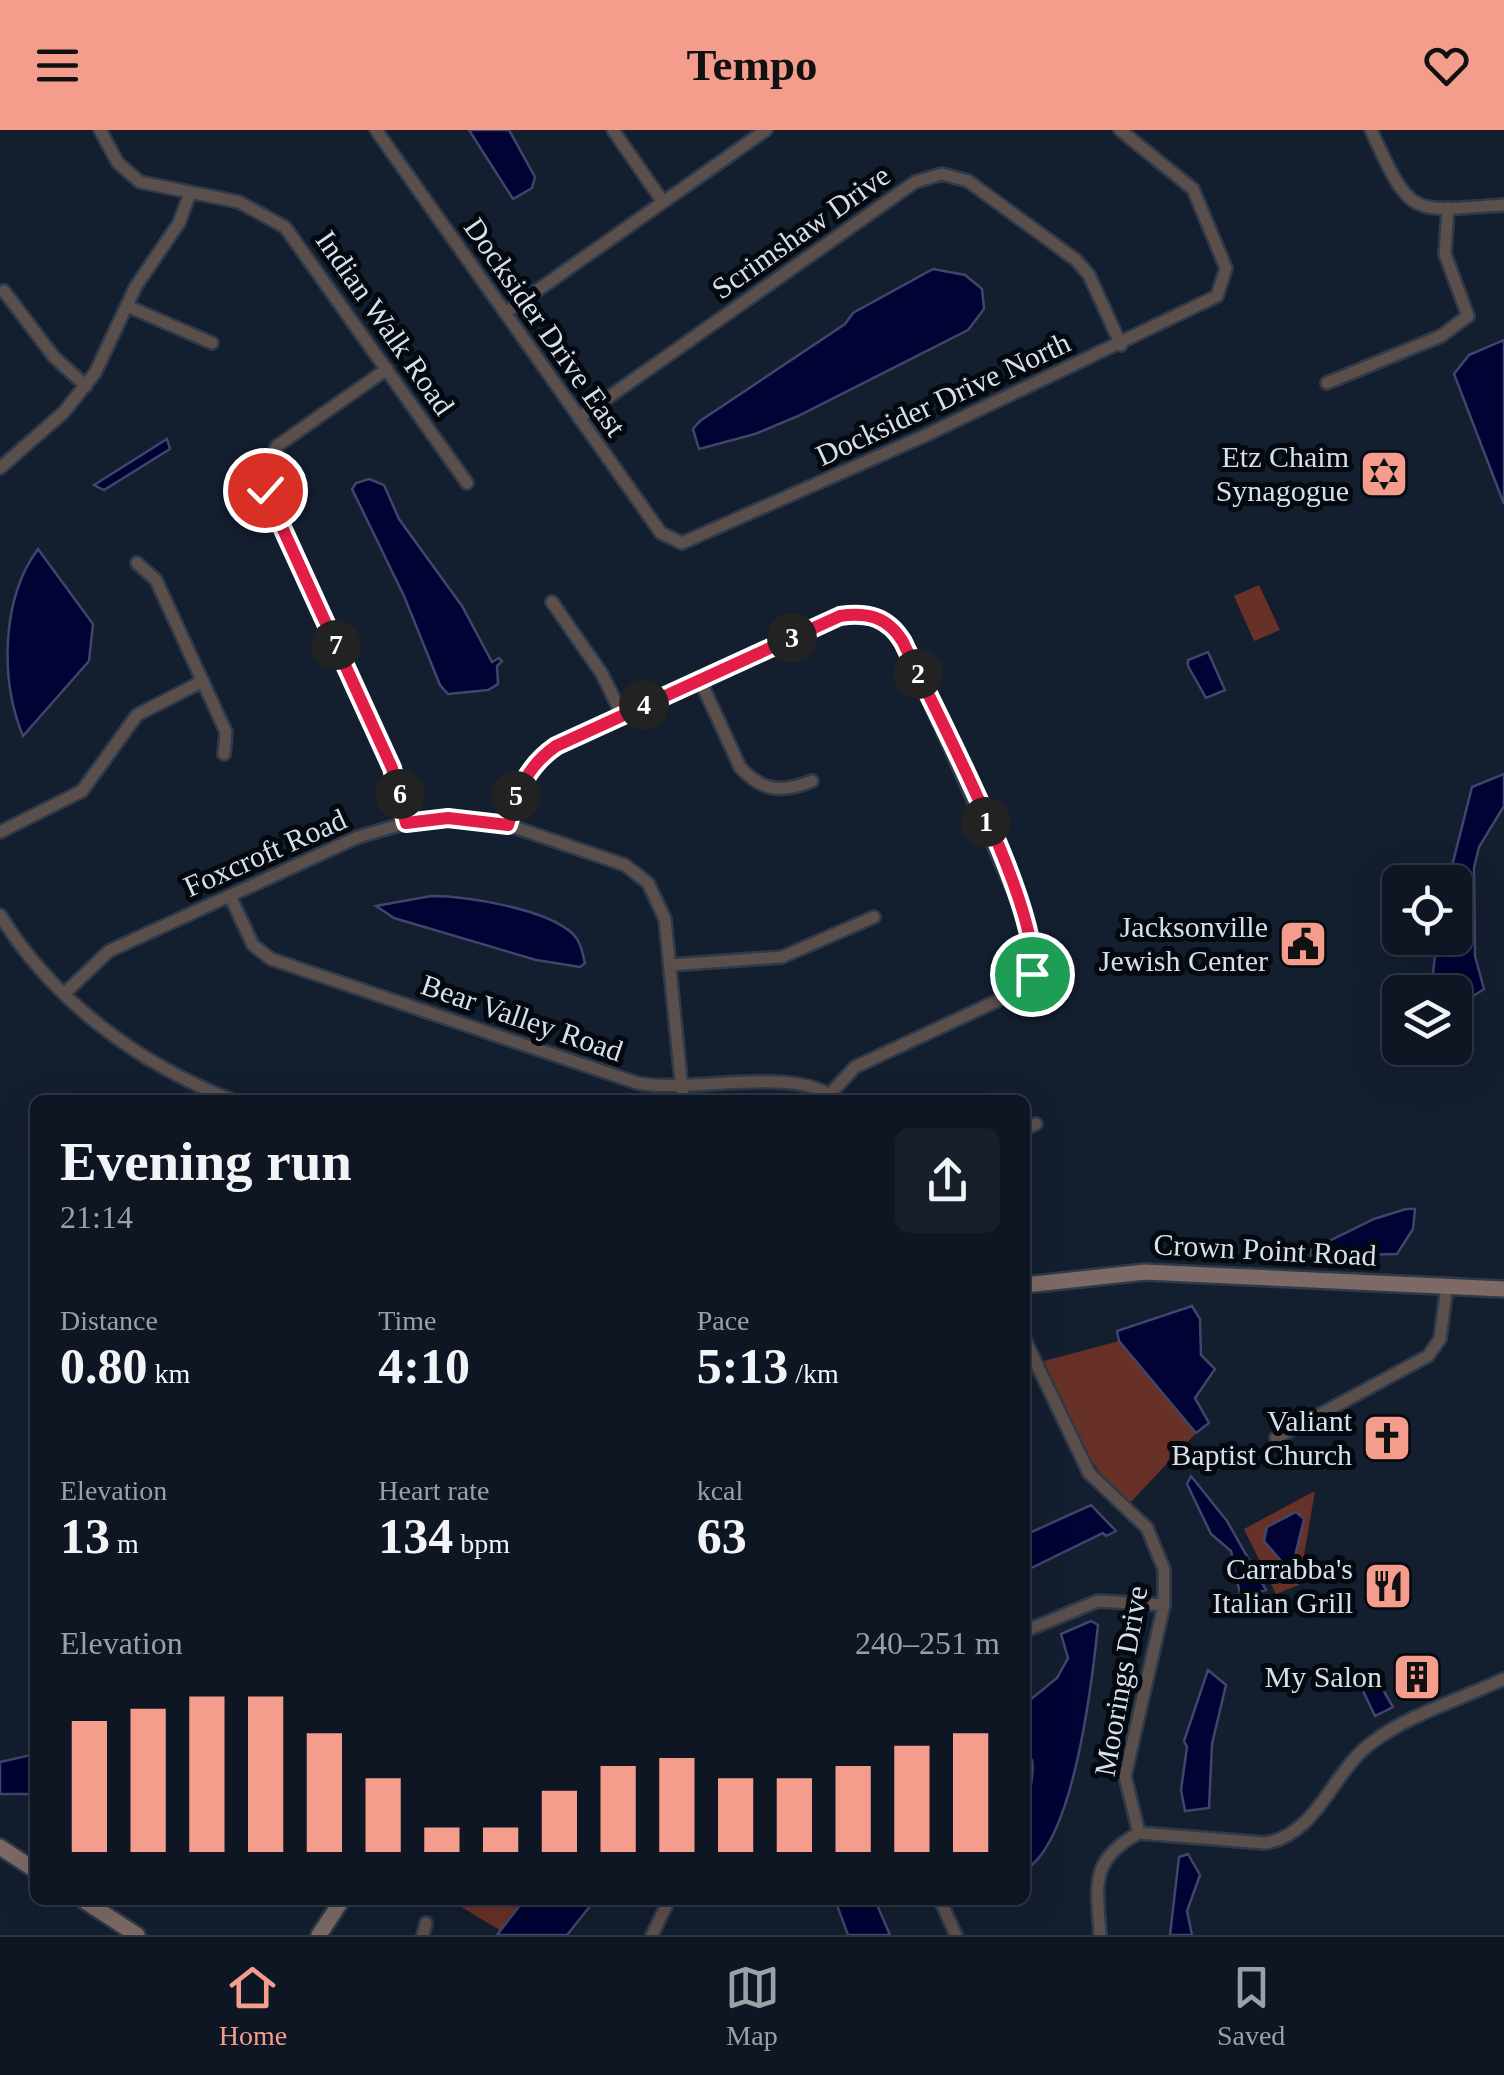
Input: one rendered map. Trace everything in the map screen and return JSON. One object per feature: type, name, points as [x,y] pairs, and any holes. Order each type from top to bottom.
[{"type":"street","name":"Indian Walk Road","points":[[100,130],[127,173],[154,187],[238,202],[286,228],[467,483]]},
{"type":"street","name":"Docksider Drive East","points":[[376,130],[661,533],[682,543]]},
{"type":"street","points":[[613,130],[664,202]]},
{"type":"street","points":[[505,313],[766,130]]},
{"type":"street","name":"Docksider Drive North","points":[[682,543],[1209,303],[1221,290],[1224,261],[1192,189],[1120,130]]},
{"type":"street","points":[[1371,130],[1410,200],[1422,208],[1504,205]]},
{"type":"street","name":"Scrimshaw Drive","points":[[579,418],[915,182],[942,174],[968,181],[1083,266],[1121,345]]},
{"type":"street","points":[[0,468],[64,412],[86,386],[145,272],[172,236],[190,194]]},
{"type":"street","points":[[1327,383],[1441,336],[1468,316],[1445,254],[1448,208]]},
{"type":"street","points":[[4,291],[54,358],[86,386]]},
{"type":"street","points":[[127,306],[212,343]]},
{"type":"street","points":[[388,369],[277,446],[262,475],[265,490],[392,768],[406,823]]},
{"type":"street","points":[[138,562],[156,580],[226,732],[224,754]]},
{"type":"street","points":[[552,602],[602,674],[622,715]]},
{"type":"street","points":[[508,825],[520,785],[540,757],[622,715],[840,616],[872,615],[887,622],[903,642],[1023,905],[1036,954],[1032,974],[1014,993],[855,1067],[834,1095]]},
{"type":"street","points":[[700,680],[740,767],[750,779],[778,790],[812,781]]},
{"type":"street","points":[[0,832],[82,792],[136,714],[202,681]]},
{"type":"street","name":"Foxcroft Road","points":[[65,993],[109,952],[358,837],[406,823],[448,818],[508,825],[637,872],[658,898],[665,918],[682,1094]]},
{"type":"street","name":"Bear Valley Road","points":[[230,896],[253,944],[271,959],[638,1083],[682,1094],[791,1083],[827,1095]]},
{"type":"street","points":[[0,915],[39,967],[130,1048],[175,1076],[220,1095]]},
{"type":"street","points":[[670,965],[782,957],[874,916]]},
{"type":"street","name":"Crown Point Road","points":[[1030,1285],[1145,1272],[1504,1289]]},
{"type":"street","points":[[1276,1438],[1428,1356],[1440,1339],[1448,1286]]},
{"type":"street","name":"Moorings Drive","points":[[1030,1350],[1089,1473],[1154,1540],[1164,1569],[1164,1605],[1125,1776],[1138,1833]]},
{"type":"street","points":[[1030,1628],[1098,1600],[1164,1605]]},
{"type":"street","points":[[1100,1935],[1099,1872],[1116,1845],[1138,1833],[1265,1843],[1286,1838],[1303,1826],[1351,1761],[1371,1742],[1504,1679]]},
{"type":"street","points":[[0,1847],[30,1867]]},
{"type":"street","points":[[90,1905],[137,1935]]},
{"type":"street","points":[[319,1935],[339,1905]]},
{"type":"street","points":[[652,1935],[667,1905]]},
{"type":"street","points":[[942,1905],[956,1935]]},
{"type":"shaded area","points":[[469,130],[509,130],[535,177],[532,188],[513,199]]},
{"type":"shaded area","points":[[933,269],[965,275],[982,289],[984,309],[968,330],[798,416],[755,434],[699,449],[693,429],[700,421],[845,324],[853,313]]},
{"type":"shaded area","points":[[1504,340],[1504,504],[1454,374],[1469,355]]},
{"type":"shaded area","points":[[167,439],[170,449],[104,490],[94,485]]},
{"type":"shaded area","points":[[369,479],[384,485],[399,519],[462,606],[492,662],[499,658],[502,661],[497,666],[498,684],[488,690],[448,694],[440,685],[404,596],[352,489],[356,483]]},
{"type":"shaded area","points":[[38,549],[93,624],[89,661],[23,736],[10,690],[8,640],[17,591]]},
{"type":"shaded area","points":[[1259,585],[1280,630],[1254,641],[1234,596]]},
{"type":"shaded area","points":[[1208,652],[1225,690],[1206,698],[1188,660]]},
{"type":"shaded area","points":[[1504,774],[1504,806],[1479,847],[1474,868],[1475,956],[1484,989],[1472,997],[1472,975],[1433,973],[1435,955],[1472,955],[1472,865],[1452,865],[1472,787]]},
{"type":"shaded area","points":[[431,896],[485,901],[545,918],[573,934],[585,963],[580,967],[536,960],[394,918],[376,906]]},
{"type":"shaded area","points":[[1415,1209],[1413,1229],[1397,1254],[1311,1256],[1311,1250],[1374,1219]]},
{"type":"shaded area","points":[[1192,1306],[1200,1319],[1201,1355],[1215,1369],[1195,1398],[1209,1423],[1196,1433],[1119,1341],[1117,1331]]},
{"type":"shaded area","points":[[1119,1341],[1196,1433],[1128,1505],[1089,1456],[1044,1361]]},
{"type":"shaded area","points":[[1191,1476],[1227,1521],[1266,1590],[1252,1594],[1242,1604],[1231,1551],[1211,1534],[1187,1484]]},
{"type":"shaded area","points":[[1315,1491],[1299,1585],[1276,1594],[1244,1529]]},
{"type":"shaded area","points":[[1091,1505],[1116,1531],[1106,1536],[1103,1533],[1030,1569],[1030,1533]]},
{"type":"shaded area","points":[[1296,1512],[1304,1519],[1293,1564],[1287,1568],[1264,1541],[1267,1527]]},
{"type":"shaded area","points":[[1091,1621],[1098,1625],[1070,1787],[1047,1846],[1032,1865],[1030,1700],[1057,1678],[1068,1658],[1061,1634]]},
{"type":"shaded area","points":[[1208,1670],[1226,1685],[1212,1744],[1209,1808],[1185,1811],[1181,1790],[1187,1747],[1184,1741]]},
{"type":"shaded area","points":[[1372,1671],[1393,1707],[1375,1716],[1357,1678]]},
{"type":"shaded area","points":[[30,1755],[30,1794],[0,1794],[0,1762]]},
{"type":"shaded area","points":[[1188,1854],[1200,1875],[1187,1911],[1192,1935],[1170,1935],[1179,1857]]},
{"type":"shaded area","points":[[458,1905],[524,1905],[501,1931]]},
{"type":"shaded area","points":[[520,1905],[591,1905],[567,1935],[497,1935]]},
{"type":"shaded area","points":[[837,1905],[877,1905],[890,1935],[848,1935]]},
{"type":"place","name":"Etz Chaim Synagogue","points":[[1384,474]]},
{"type":"place","name":"Jacksonville Jewish Center","points":[[1303,944]]},
{"type":"place","name":"Valiant Baptist Church","points":[[1387,1438]]},
{"type":"place","name":"Carrabba's Italian Grill","points":[[1388,1586]]},
{"type":"place","name":"My Salon","points":[[1417,1677]]},
{"type":"route","points":[[265,490],[392,768],[406,823],[448,818],[508,825],[520,785],[540,757],[556,746],[840,616],[872,615],[887,622],[903,642],[1023,905],[1036,954],[1032,974]]}]
